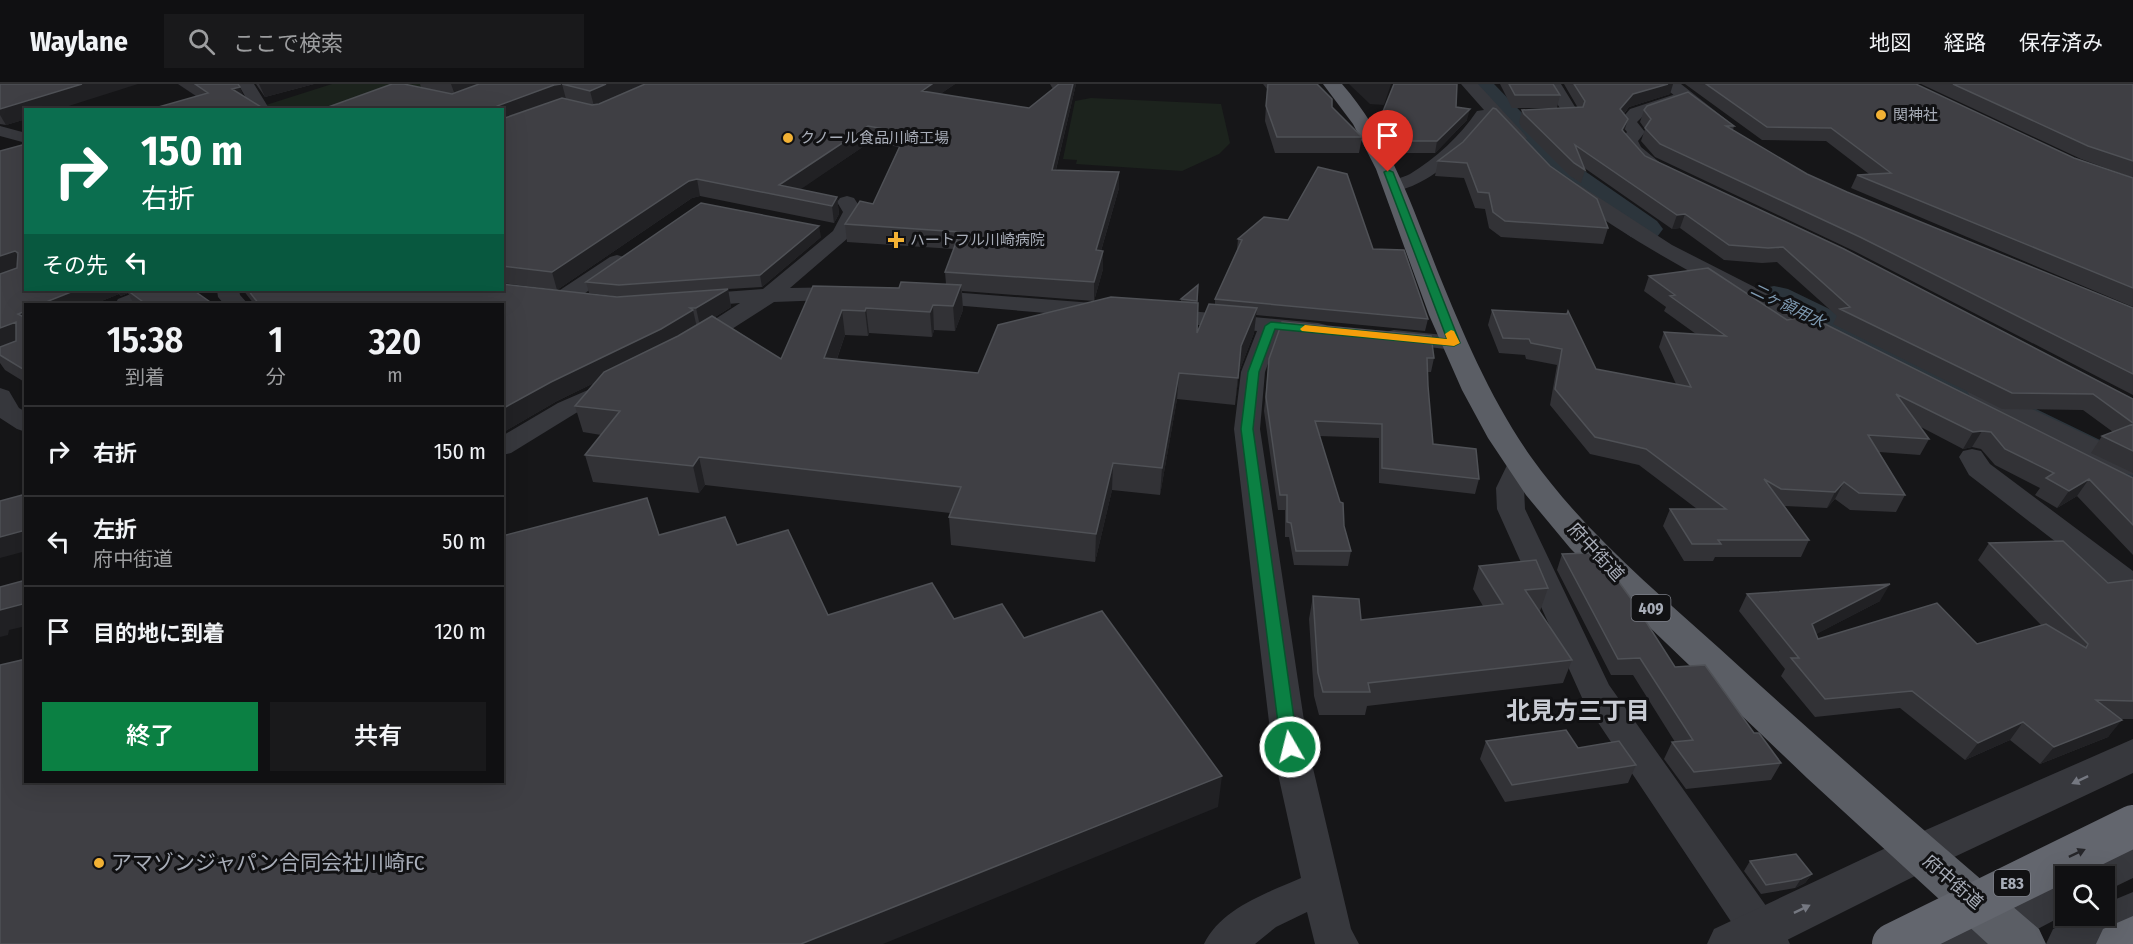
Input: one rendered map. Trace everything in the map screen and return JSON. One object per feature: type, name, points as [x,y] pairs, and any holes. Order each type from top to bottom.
[{"type":"highway","name":"府中街道","points":[[1332,84],[1358,116],[1374,141],[1394,186],[1454,343],[1483,404],[1520,465],[1546,499],[1610,569],[1773,722],[1919,853],[1996,938]]},
{"type":"highway","name":"E83","points":[[1893,944],[2133,826]]},
{"type":"highway","points":[[2120,944],[2133,937]]},
{"type":"street","points":[[246,84],[261,108]]},
{"type":"street","points":[[1455,84],[1507,114]]},
{"type":"street","points":[[1469,84],[1507,114],[1534,144]]},
{"type":"street","points":[[1491,84],[1507,114]]},
{"type":"street","points":[[1394,186],[1415,179],[1470,134],[1482,120],[1507,114],[1572,115],[1553,84]]},
{"type":"street","points":[[1669,173],[1648,163],[1634,150],[1629,141],[1636,132],[1628,122],[1636,113],[1677,90],[1738,135]]},
{"type":"street","points":[[0,131],[24,137]]},
{"type":"street","points":[[1562,170],[1699,253],[1848,336],[1618,221],[1562,170]]},
{"type":"street","points":[[675,355],[770,295],[841,233],[853,212],[847,202]]},
{"type":"street","points":[[820,229],[841,233]]},
{"type":"street","points":[[562,300],[631,252]]},
{"type":"street","points":[[128,303],[156,291]]},
{"type":"street","points":[[228,291],[228,297],[236,303]]},
{"type":"street","points":[[668,302],[770,295],[870,294]]},
{"type":"street","points":[[907,295],[1340,332]]},
{"type":"street","points":[[538,296],[592,303]]},
{"type":"street","points":[[1271,326],[1254,372],[1247,429],[1290,747],[1332,936],[1338,944]]},
{"type":"street","points":[[1374,335],[1454,343]]},
{"type":"street","points":[[504,446],[567,408],[635,375]]},
{"type":"street","points":[[2133,467],[1964,393],[2133,487]]},
{"type":"street","points":[[0,396],[9,413],[24,423]]},
{"type":"street","points":[[1972,457],[1979,469],[2133,586]]},
{"type":"street","points":[[1520,465],[1510,488],[1511,509],[1595,691],[1753,939],[1919,853],[2133,755]]},
{"type":"street","points":[[2114,866],[2133,856]]},
{"type":"street","points":[[1225,944],[1262,914],[1322,887]]},
{"type":"street","points":[[1996,938],[2055,898]]},
{"type":"street","points":[[2070,944],[2133,913]]},
{"type":"shaded area","points":[[332,84],[494,84],[463,97],[348,108],[268,108],[266,105]]},
{"type":"shaded area","points":[[1349,84],[1391,84],[1384,105],[1370,104]]},
{"type":"shaded area","points":[[1091,98],[1221,104],[1230,143],[1219,154],[1182,171],[1076,164],[1077,160],[1063,159],[1075,101]]},
{"type":"building","points":[[0,84],[82,84],[0,109]]},
{"type":"building","points":[[195,84],[238,84],[240,87],[232,89],[263,108],[155,108],[208,93]]},
{"type":"building","points":[[392,84],[404,84],[452,94],[479,84],[561,84],[496,108],[326,108]]},
{"type":"building","points":[[562,84],[606,84],[590,91]]},
{"type":"building","points":[[645,84],[932,84],[922,91],[1029,108],[1059,84],[1073,84],[1052,170],[1119,172],[1096,250],[1103,251],[1094,282],[945,272],[960,232],[845,224],[860,201],[873,204],[906,133],[868,126],[779,185],[837,197],[832,206],[697,179],[689,181],[552,272],[504,266],[504,118],[562,98],[592,105]]},
{"type":"building","points":[[1268,84],[1317,84],[1332,99],[1332,107],[1362,137],[1277,137],[1266,106]]},
{"type":"building","points":[[1394,84],[1457,84],[1456,107],[1470,109],[1437,141],[1398,141],[1382,114]]},
{"type":"building","points":[[1509,84],[1553,84],[1560,95],[1515,95]]},
{"type":"building","points":[[1574,84],[1668,84],[1633,94],[1620,109],[1628,119],[1622,130],[1645,156],[1844,249],[2133,399],[2133,423],[2093,394],[2012,393],[1840,309],[1850,307],[1783,247],[1729,245],[1685,214],[1677,215],[1575,145],[1585,170],[1574,163],[1522,110],[1583,107],[1585,101]]},
{"type":"building","points":[[1706,84],[1916,84],[2074,158],[2133,178],[2133,288],[1857,175],[1891,173],[1831,128],[1767,127]]},
{"type":"building","points":[[1953,84],[2133,84],[2133,161],[2088,146]]},
{"type":"building","points":[[1688,92],[1734,126],[1726,126],[1807,174],[2133,308],[2133,374],[1860,237],[1660,144],[1645,128],[1651,119],[1644,110],[1647,106]]},
{"type":"building","points":[[1493,108],[1550,166],[1597,199],[1608,228],[1505,221],[1493,212],[1489,193],[1478,192],[1467,163],[1438,161],[1463,142]]},
{"type":"building","points":[[24,145],[24,291],[74,291],[44,303],[24,303],[24,312],[18,314],[24,317],[24,370],[0,355],[0,347],[16,341],[16,322],[0,328],[0,274],[17,268],[18,253],[15,251],[0,256],[0,151]]},
{"type":"building","points":[[1318,167],[1347,174],[1373,249],[1404,250],[1428,319],[1215,299],[1242,240],[1238,239],[1264,217],[1288,220]]},
{"type":"building","points":[[701,203],[819,226],[760,275],[619,285],[586,282]]},
{"type":"building","points":[[1708,268],[1787,320],[1809,316],[2133,478],[2133,525],[2089,479],[2069,491],[2046,478],[2054,473],[2005,449],[1991,432],[1973,432],[1896,394],[1929,439],[1868,435],[1905,495],[1859,493],[1844,482],[1835,492],[1781,489],[1764,479],[1809,540],[1718,540],[1721,544],[1692,544],[1670,509],[1726,509],[1646,449],[1595,437],[1555,389],[1562,349],[1531,343],[1529,339],[1503,338],[1492,310],[1567,314],[1568,311],[1596,369],[1691,387],[1664,332],[1726,336],[1670,296],[1675,295],[1649,276]]},
{"type":"building","points":[[901,282],[961,285],[953,306],[933,305],[930,312],[866,308],[865,311],[842,310],[824,358],[978,373],[998,325],[1111,297],[1198,303],[1197,333],[1209,304],[1257,308],[1241,346],[1238,378],[1179,373],[1162,468],[1113,463],[1096,534],[949,517],[961,487],[699,457],[693,466],[585,455],[620,411],[575,406],[604,372],[678,336],[712,316],[781,359],[813,286],[899,288]]},
{"type":"building","points":[[504,284],[617,297],[728,289],[696,308],[690,308],[693,310],[661,329],[551,382],[504,408],[504,303],[258,303],[249,291],[504,291]]},
{"type":"building","points":[[1198,285],[1197,301],[1181,299]]},
{"type":"building","points":[[128,291],[194,291],[212,303],[145,303]]},
{"type":"building","points":[[1282,322],[1431,336],[1434,358],[1427,358],[1433,444],[1476,449],[1479,479],[1382,468],[1382,424],[1315,421],[1340,502],[1343,503],[1344,526],[1351,551],[1296,551],[1291,523],[1287,522],[1287,495],[1280,495],[1266,397],[1269,359]]},
{"type":"building","points":[[2133,424],[2133,451],[2102,436]]},
{"type":"building","points":[[24,495],[24,531],[0,537],[0,501]]},
{"type":"building","points":[[647,498],[659,535],[725,517],[737,545],[788,530],[828,615],[932,583],[954,619],[1002,604],[1024,638],[1102,611],[1222,776],[801,944],[0,944],[0,665],[24,659],[24,783],[504,783],[504,535]]},
{"type":"building","points":[[2063,541],[2108,583],[2133,580],[2133,701],[2096,700],[2122,720],[2054,747],[2023,722],[1978,743],[1912,691],[1825,699],[1791,658],[1799,658],[1747,594],[1890,584],[1812,624],[1818,639],[1937,603],[1977,644],[2046,624],[2086,648],[2088,644],[1989,543]]},
{"type":"building","points":[[1589,553],[1594,560],[1598,559],[1608,575],[1613,574],[1675,667],[1705,665],[1754,733],[1759,733],[1781,763],[1694,772],[1672,742],[1693,740],[1640,658],[1618,659],[1562,554]]},
{"type":"building","points":[[1536,560],[1548,588],[1525,590],[1572,660],[1368,683],[1370,692],[1323,692],[1318,673],[1313,596],[1359,599],[1361,620],[1503,604],[1479,566]]},
{"type":"building","points":[[24,581],[23,604],[0,610],[0,587]]},
{"type":"building","points":[[1566,730],[1578,748],[1619,741],[1636,765],[1512,785],[1486,741]]},
{"type":"building","points":[[1796,854],[1812,874],[1801,879],[1766,885],[1750,861]]},
{"type":"waterway","name":"二ヶ領用水","points":[[1478,84],[1554,165],[1644,229]]},
{"type":"waterway","name":"二ヶ領用水","points":[[1774,298],[2133,475]]},
{"type":"slow traffic","points":[[1305,329],[1454,343],[1451,334]]},
{"type":"place","name":"関神社","points":[[1881,115]]},
{"type":"place","name":"クノール食品川崎工場","points":[[788,138]]},
{"type":"place","name":"ハートフル川崎病院","points":[[896,240]]},
{"type":"place","name":"アマゾンジャパン合同会社川崎FC","points":[[99,863]]},
{"type":"district","name":"北見方三丁目","points":[[1578,711]]},
{"type":"route","points":[[1290,747],[1247,429],[1248,403],[1254,372],[1271,326],[1454,343],[1388,172]]}]
